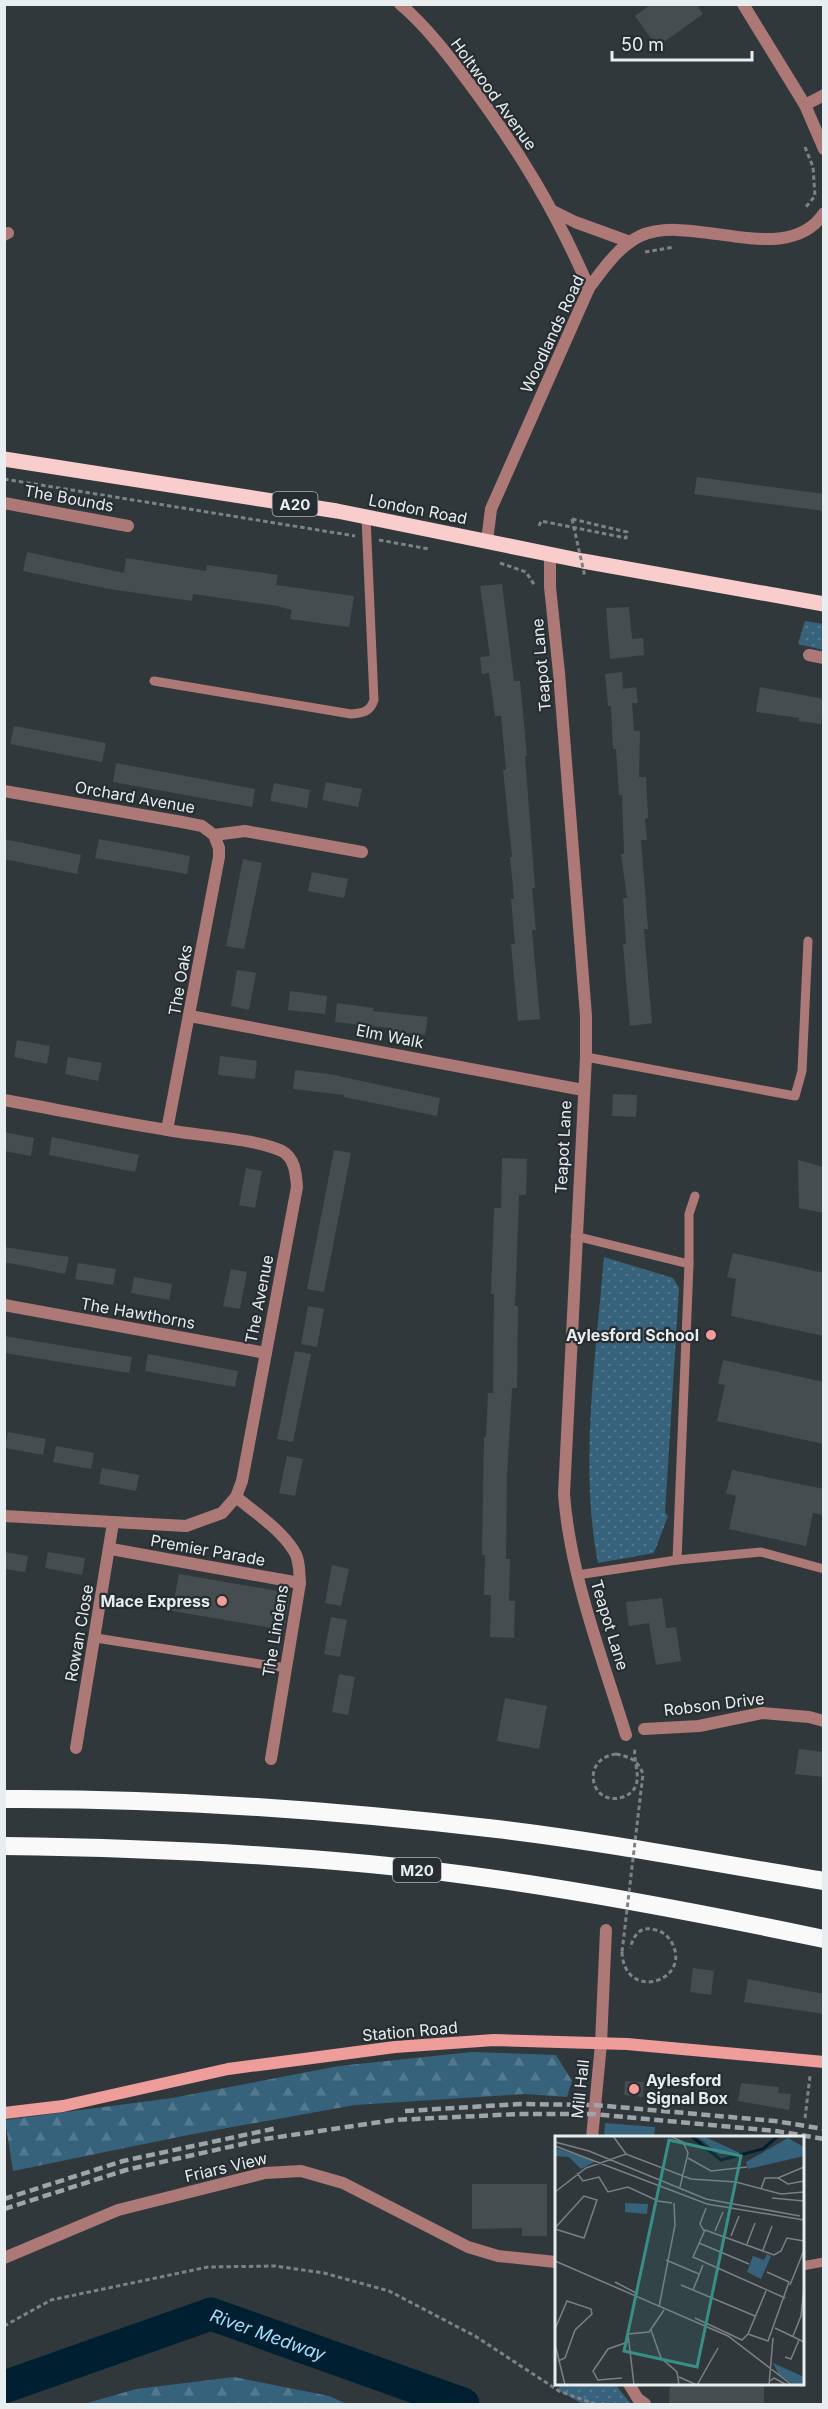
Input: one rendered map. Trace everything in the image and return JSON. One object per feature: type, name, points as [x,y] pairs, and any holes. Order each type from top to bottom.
[{"type":"highway","points":[[4,1799],[86,1799],[266,1806],[389,1818],[498,1829],[611,1845],[824,1881]]},
{"type":"highway","name":"M20","points":[[4,1846],[87,1847],[287,1857],[465,1875],[666,1906],[824,1939]]},
{"type":"main road","name":"London Road","points":[[4,459],[366,517],[583,561],[824,604]]},
{"type":"street","name":"Holtwood Avenue","points":[[400,4],[413,15],[456,65],[490,111],[553,211],[589,288]]},
{"type":"street","points":[[743,4],[805,105],[824,149]]},
{"type":"street","points":[[805,105],[824,95]]},
{"type":"street","points":[[553,211],[575,222],[630,242]]},
{"type":"street","name":"Woodlands Road","points":[[487,541],[491,509],[589,288],[607,264],[630,242],[642,235],[662,231],[692,231],[779,240],[803,231],[824,213]]},
{"type":"street","name":"The Bounds","points":[[4,503],[128,526]]},
{"type":"street","name":"Teapot Lane","points":[[550,554],[550,587],[583,981],[586,1057],[575,1236],[564,1494],[566,1532],[626,1735]]},
{"type":"street","points":[[809,655],[824,658]]},
{"type":"street","name":"Orchard Avenue","points":[[4,791],[202,826],[214,835]]},
{"type":"street","points":[[214,835],[245,831],[362,852]]},
{"type":"street","name":"The Oaks","points":[[167,1130],[219,857],[219,848],[214,835]]},
{"type":"street","name":"Elm Walk","points":[[190,1016],[583,1090]]},
{"type":"street","name":"The Avenue","points":[[4,1100],[257,1144],[283,1152],[290,1159],[296,1170],[297,1187],[242,1481],[236,1497]]},
{"type":"street","name":"The Hawthorns","points":[[4,1305],[266,1353]]},
{"type":"street","points":[[4,1516],[186,1526],[222,1514],[236,1497]]},
{"type":"street","name":"The Lindens","points":[[236,1497],[274,1529],[295,1552],[300,1583],[272,1759]]},
{"type":"street","name":"Rowan Close","points":[[76,1748],[111,1549],[113,1523]]},
{"type":"street","name":"Premier Parade","points":[[111,1549],[300,1583]]},
{"type":"street","name":"Robson Drive","points":[[644,1729],[699,1726],[762,1713],[809,1717],[824,1721]]},
{"type":"street","name":"Mill Hall","points":[[592,2136],[601,2044],[606,1930]]},
{"type":"street","name":"Station Road","points":[[4,2113],[63,2106],[228,2069],[395,2047],[494,2040],[666,2048],[824,2062]]},
{"type":"street","name":"Friars View","points":[[4,2258],[118,2210],[265,2173],[301,2171],[343,2183],[468,2247],[498,2256],[555,2262]]},
{"type":"street","points":[[630,2385],[638,2399],[645,2404]]},
{"type":"lane","points":[[154,681],[351,714],[365,713],[374,700],[366,517]]},
{"type":"lane","points":[[586,1057],[795,1096],[802,1071],[808,941]]},
{"type":"lane","points":[[677,1560],[689,1214],[695,1196]]},
{"type":"lane","points":[[575,1236],[689,1264]]},
{"type":"lane","points":[[578,1575],[677,1560],[761,1552],[824,1569]]},
{"type":"lane","points":[[96,1638],[286,1668]]},
{"type":"lane","points":[[804,2266],[824,2262]]},
{"type":"path","points":[[801,139],[813,167],[815,196],[803,211]]},
{"type":"path","points":[[639,253],[683,246]]},
{"type":"path","points":[[4,479],[433,549]]},
{"type":"path","points":[[539,526],[540,521],[562,525],[573,528],[583,530],[626,538],[627,532],[572,519],[575,531],[582,566],[585,577]]},
{"type":"path","points":[[497,562],[526,572],[534,586],[550,587]]},
{"type":"path","points":[[630,1948],[633,1936],[638,1931],[656,1930],[671,1941],[675,1949],[676,1959],[673,1968],[668,1975],[659,1980],[641,1981],[633,1977],[623,1961],[643,1774],[640,1767],[629,1756],[609,1755],[596,1764],[593,1779],[599,1793],[608,1798],[626,1796],[635,1787],[637,1775],[634,1753],[644,1729]]},
{"type":"path","points":[[805,2118],[810,2076]]},
{"type":"path","points":[[4,2326],[51,2300],[208,2266],[274,2266],[324,2273],[388,2291],[475,2336],[559,2391],[595,2404]]},
{"type":"green space","points":[[805,621],[823,624],[823,650],[798,644]]},
{"type":"green space","points":[[604,1257],[673,1278],[679,1288],[665,1513],[668,1516],[654,1553],[598,1563],[592,1526],[589,1449]]},
{"type":"green space","points":[[472,2052],[556,2055],[572,2081],[567,2097],[525,2094],[355,2105],[188,2135],[13,2171],[5,2120],[172,2098],[339,2066]]},
{"type":"green space","points":[[605,2123],[655,2127],[654,2136],[604,2136]]},
{"type":"green space","points":[[234,2377],[329,2396],[347,2404],[84,2404],[136,2389]]},
{"type":"green space","points":[[559,2385],[616,2385],[631,2404],[583,2404],[559,2391]]},
{"type":"building","points":[[651,4],[696,4],[703,14],[657,47],[635,16]]},
{"type":"building","points":[[697,477],[824,494],[824,511],[694,494]]},
{"type":"building","points":[[27,552],[124,573],[126,558],[206,571],[207,565],[278,575],[276,585],[354,596],[349,627],[290,619],[292,610],[278,606],[193,594],[192,601],[109,589],[23,571]]},
{"type":"building","points":[[502,584],[514,681],[520,681],[527,756],[525,756],[535,888],[532,888],[536,930],[532,930],[540,1019],[518,1021],[511,944],[515,944],[511,899],[514,899],[510,857],[512,857],[503,770],[506,770],[501,716],[495,716],[489,673],[482,674],[480,657],[490,656],[480,586]]},
{"type":"building","points":[[629,607],[632,639],[643,638],[644,655],[610,659],[606,608]]},
{"type":"building","points":[[622,672],[623,689],[636,687],[638,703],[632,703],[634,731],[640,731],[639,777],[646,777],[648,818],[645,819],[647,840],[641,840],[648,929],[644,929],[652,1023],[630,1026],[623,944],[626,944],[623,898],[627,898],[621,854],[624,854],[622,795],[619,795],[616,749],[613,749],[611,706],[608,706],[605,674]]},
{"type":"building","points":[[760,687],[824,699],[821,724],[798,721],[799,718],[756,712]]},
{"type":"building","points":[[14,726],[106,743],[102,762],[10,744]]},
{"type":"building","points":[[116,763],[255,789],[252,807],[113,782]]},
{"type":"building","points":[[326,782],[362,789],[358,807],[322,800]]},
{"type":"building","points":[[274,783],[310,790],[307,808],[270,801]]},
{"type":"building","points":[[4,839],[81,855],[77,874],[4,859]]},
{"type":"building","points":[[99,839],[190,856],[187,874],[95,858]]},
{"type":"building","points":[[243,859],[262,863],[244,949],[226,946]]},
{"type":"building","points":[[312,872],[348,879],[344,898],[308,891]]},
{"type":"building","points":[[237,970],[256,973],[249,1010],[231,1006]]},
{"type":"building","points":[[290,991],[327,996],[325,1014],[288,1010]]},
{"type":"building","points":[[337,1003],[374,1008],[373,1011],[428,1017],[425,1035],[335,1022]]},
{"type":"building","points":[[17,1040],[50,1046],[47,1064],[14,1057]]},
{"type":"building","points":[[220,1056],[257,1061],[255,1079],[218,1075]]},
{"type":"building","points":[[68,1057],[102,1063],[98,1081],[65,1074]]},
{"type":"building","points":[[295,1070],[329,1074],[440,1098],[437,1116],[344,1097],[344,1095],[293,1089]]},
{"type":"building","points":[[613,1094],[637,1095],[636,1117],[612,1116]]},
{"type":"building","points":[[4,1132],[34,1138],[31,1156],[4,1151]]},
{"type":"building","points":[[52,1137],[139,1155],[135,1172],[49,1155]]},
{"type":"building","points":[[334,1150],[351,1153],[324,1292],[307,1289]]},
{"type":"building","points":[[502,1158],[527,1159],[526,1195],[519,1195],[515,1306],[518,1306],[517,1388],[512,1388],[507,1474],[506,1559],[510,1559],[509,1601],[515,1601],[514,1638],[490,1637],[491,1595],[484,1595],[485,1555],[482,1555],[484,1437],[486,1437],[488,1393],[493,1393],[494,1294],[491,1294],[494,1208],[501,1208]]},
{"type":"building","points":[[798,1160],[824,1167],[824,1213],[799,1208]]},
{"type":"building","points":[[246,1168],[262,1171],[255,1208],[239,1205]]},
{"type":"building","points":[[4,1247],[69,1257],[65,1274],[4,1262]]},
{"type":"building","points":[[733,1253],[824,1273],[824,1336],[731,1316],[736,1279],[727,1277]]},
{"type":"building","points":[[78,1263],[116,1269],[113,1285],[75,1279]]},
{"type":"building","points":[[231,1269],[247,1272],[240,1309],[223,1306]]},
{"type":"building","points":[[134,1277],[172,1284],[169,1300],[131,1293]]},
{"type":"building","points":[[308,1306],[324,1309],[317,1347],[301,1344]]},
{"type":"building","points":[[4,1336],[132,1357],[129,1373],[4,1353]]},
{"type":"building","points":[[295,1351],[311,1354],[293,1442],[277,1439]]},
{"type":"building","points":[[148,1354],[238,1371],[235,1387],[145,1371]]},
{"type":"building","points":[[723,1360],[824,1382],[824,1444],[717,1421],[725,1385],[718,1384]]},
{"type":"building","points":[[8,1432],[46,1439],[43,1455],[5,1448]]},
{"type":"building","points":[[56,1446],[94,1453],[91,1469],[53,1462]]},
{"type":"building","points":[[287,1456],[303,1459],[295,1496],[279,1493]]},
{"type":"building","points":[[102,1468],[139,1475],[136,1491],[99,1484]]},
{"type":"building","points":[[732,1470],[824,1489],[824,1515],[813,1513],[806,1546],[729,1529],[736,1496],[726,1493]]},
{"type":"building","points":[[4,1552],[28,1556],[25,1572],[4,1569]]},
{"type":"building","points":[[48,1552],[85,1558],[82,1575],[45,1568]]},
{"type":"building","points":[[332,1565],[349,1569],[341,1606],[325,1603]]},
{"type":"building","points":[[179,1574],[290,1593],[284,1630],[172,1611]]},
{"type":"building","points":[[662,1598],[666,1628],[676,1627],[681,1661],[656,1665],[649,1623],[629,1626],[626,1602]]},
{"type":"building","points":[[331,1617],[347,1620],[340,1657],[324,1654]]},
{"type":"building","points":[[339,1674],[355,1677],[348,1715],[332,1712]]},
{"type":"building","points":[[505,1698],[547,1706],[539,1749],[497,1741]]},
{"type":"building","points":[[799,1749],[824,1752],[824,1777],[795,1774]]},
{"type":"building","points":[[693,1968],[714,1971],[711,1995],[690,1992]]},
{"type":"building","points":[[748,1979],[824,1994],[824,2014],[744,2002]]},
{"type":"building","name":"Aylesford Signal Box","points":[[625,2081],[644,2082],[643,2097],[624,2095]]},
{"type":"building","points":[[741,2083],[779,2087],[778,2093],[791,2094],[789,2110],[738,2101]]},
{"type":"building","points":[[472,2184],[547,2184],[547,2236],[522,2236],[522,2228],[472,2229]]},
{"type":"building","points":[[670,2385],[764,2385],[764,2404],[669,2403]]},
{"type":"waterway","name":"River Medway","points":[[4,2387],[211,2314],[463,2404]]},
{"type":"railway","points":[[405,2111],[520,2104],[595,2105],[775,2121],[824,2129]]},
{"type":"railway","points":[[4,2209],[126,2170],[265,2139],[394,2120],[519,2114],[593,2114],[776,2131],[824,2139]]},
{"type":"railway","points":[[4,2199],[123,2161],[277,2128]]},
{"type":"place","name":"Aylesford School","points":[[711,1335]]},
{"type":"place","name":"Mace Express","points":[[222,1601]]},
{"type":"place","name":"Aylesford Signal Box","points":[[634,2089]]}]
